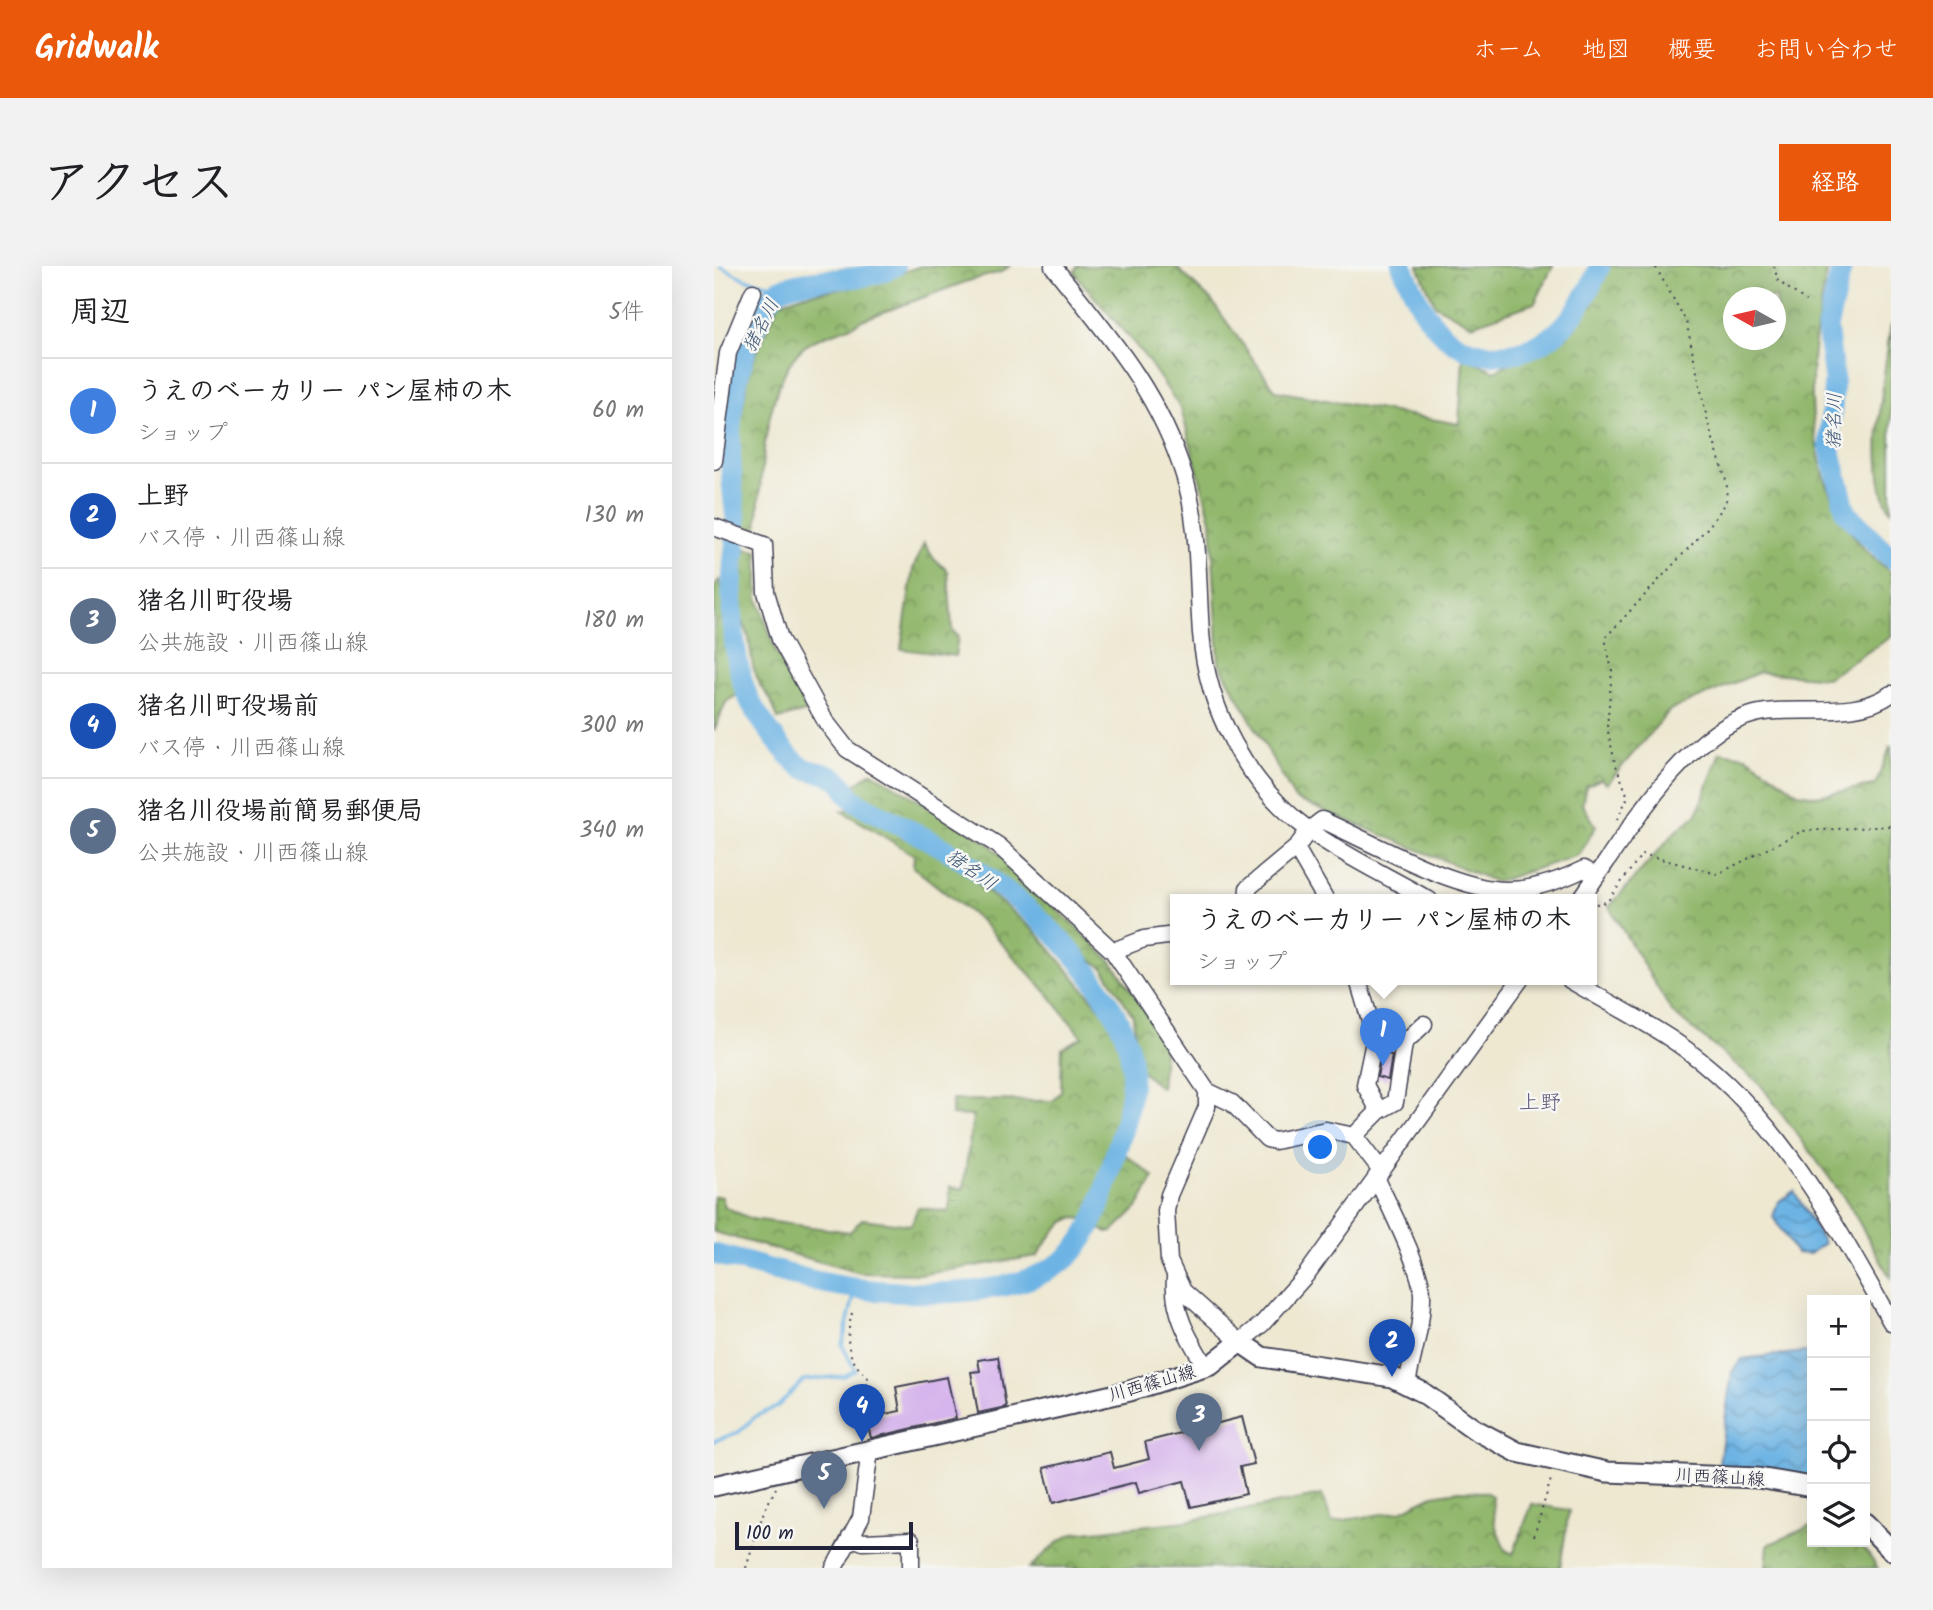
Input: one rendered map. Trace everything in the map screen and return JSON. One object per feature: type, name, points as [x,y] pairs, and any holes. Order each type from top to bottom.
[{"type":"main road","name":"川西篠山線","points":[[714,1486],[1130,1391],[1206,1367],[1240,1342],[1262,1357],[1392,1377],[1517,1452],[1607,1472],[1758,1478],[1807,1486]]},
{"type":"main road","points":[[1870,1529],[1891,1550]]},
{"type":"street","points":[[1053,266],[1133,366],[1162,416],[1185,479],[1193,517],[1201,634],[1216,704],[1236,747],[1256,778],[1275,800],[1309,830],[1419,894]]},
{"type":"street","points":[[714,461],[716,421],[728,354],[753,292]]},
{"type":"street","points":[[715,527],[764,545],[766,592],[780,639],[826,722],[847,749],[999,846],[1113,951],[1207,1091],[1208,1107],[1169,1195],[1166,1211],[1169,1261],[1183,1291],[1240,1342],[1262,1324],[1306,1275],[1516,985]]},
{"type":"street","points":[[1584,894],[1682,759],[1717,730],[1756,714],[1847,708],[1884,699],[1891,694]]},
{"type":"street","points":[[1248,894],[1248,888],[1296,848],[1309,830],[1322,820],[1438,872],[1478,886],[1505,890],[1531,888],[1561,880],[1584,869],[1597,876]]},
{"type":"street","points":[[1296,848],[1323,894]]},
{"type":"street","points":[[1113,951],[1144,939],[1170,936]]},
{"type":"street","points":[[1359,985],[1375,1037],[1366,1085],[1379,1111]]},
{"type":"street","points":[[1578,985],[1672,1040],[1717,1075],[1758,1115],[1790,1154],[1826,1209],[1891,1322]]},
{"type":"street","points":[[1354,1136],[1379,1111],[1395,1102],[1404,1044],[1424,1024]]},
{"type":"street","points":[[1207,1091],[1232,1103],[1267,1139],[1275,1141],[1326,1130],[1354,1136],[1378,1174],[1423,1291],[1418,1341],[1413,1348],[1407,1384]]},
{"type":"street","points":[[1175,1278],[1173,1297],[1177,1310],[1206,1367]]},
{"type":"street","points":[[834,1568],[861,1518],[870,1450]]},
{"type":"street","points":[[850,1537],[863,1542],[911,1539],[911,1568]]},
{"type":"path","points":[[1616,822],[1628,797],[1615,763],[1607,727],[1612,671],[1605,638],[1710,525],[1726,503],[1727,484],[1708,423],[1686,321],[1655,266]]},
{"type":"path","points":[[1774,266],[1778,281],[1806,301]]},
{"type":"path","points":[[1597,903],[1607,902],[1642,854],[1718,874],[1802,831],[1891,826]]},
{"type":"path","points":[[852,1313],[846,1344],[857,1368],[869,1378],[861,1413],[870,1450]]},
{"type":"path","points":[[1534,1536],[1556,1461]]},
{"type":"path","points":[[746,1568],[780,1470]]},
{"type":"green space","points":[[921,266],[1010,266],[1001,272],[968,281],[862,320],[804,347],[790,363],[772,408],[762,462],[757,534],[743,530],[736,437],[751,365],[779,303],[806,294],[860,286]]},
{"type":"green space","points":[[1077,266],[1175,266],[1211,300],[1276,391],[1459,424],[1463,357],[1495,371],[1576,328],[1605,266],[1828,266],[1813,361],[1813,420],[1825,478],[1836,505],[1850,530],[1868,553],[1891,572],[1891,637],[1827,678],[1760,672],[1670,710],[1607,784],[1601,779],[1586,786],[1582,804],[1596,826],[1579,855],[1496,882],[1295,799],[1219,663],[1211,520],[1181,409],[1144,355],[1074,273]]},
{"type":"green space","points":[[1418,266],[1553,266],[1535,303],[1472,325],[1435,305]]},
{"type":"green space","points":[[1891,324],[1891,511],[1884,495],[1878,448]]},
{"type":"green space","points":[[924,543],[934,559],[948,571],[952,629],[958,637],[955,656],[901,649],[913,569]]},
{"type":"green space","points":[[746,549],[758,551],[758,598],[775,650],[809,711],[778,719],[753,667],[749,638],[738,608],[740,555]]},
{"type":"green space","points":[[719,580],[726,598],[729,649],[739,664],[742,692],[726,702],[714,731],[714,588]]},
{"type":"green space","points":[[1891,745],[1891,1279],[1848,1203],[1760,1084],[1672,1012],[1609,907],[1675,832],[1697,814],[1720,752],[1746,756],[1798,793],[1816,796],[1875,785]]},
{"type":"green space","points":[[872,772],[987,842],[1113,963],[1165,1042],[1161,1088],[1139,1069],[1133,1016],[1104,969],[1077,949],[1045,912],[958,847],[852,787]]},
{"type":"green space","points":[[850,809],[954,863],[1036,932],[1117,1028],[1129,1083],[1113,1145],[1154,1177],[1137,1208],[1112,1232],[1079,1218],[1071,1219],[1057,1228],[1037,1256],[925,1274],[860,1273],[714,1232],[714,1196],[722,1197],[725,1207],[751,1219],[850,1232],[862,1219],[911,1225],[918,1207],[949,1212],[950,1187],[963,1189],[973,1116],[952,1115],[952,1100],[1053,1101],[1061,1091],[1062,1048],[1082,1037],[1047,993],[981,921],[913,867],[914,855],[842,811]]},
{"type":"green space","points":[[1458,1491],[1485,1492],[1492,1496],[1495,1524],[1505,1550],[1513,1554],[1532,1504],[1569,1510],[1560,1568],[1029,1568],[1059,1541],[1075,1533],[1187,1521],[1322,1495],[1332,1522],[1401,1511],[1433,1495]]},
{"type":"green space","points":[[1807,1527],[1807,1547],[1863,1547],[1878,1568],[1766,1568],[1768,1545]]},
{"type":"water","points":[[1794,1191],[1824,1243],[1810,1254],[1796,1253],[1773,1217],[1778,1202]]},
{"type":"water","points":[[1807,1352],[1807,1477],[1723,1467],[1719,1464],[1732,1372],[1742,1359]]},
{"type":"building","points":[[1382,1053],[1392,1055],[1388,1080],[1377,1077]]},
{"type":"building","points":[[998,1357],[1006,1407],[978,1413],[971,1372],[980,1371],[978,1360]]},
{"type":"building","points":[[947,1377],[956,1418],[871,1438],[866,1418],[900,1411],[896,1387]]},
{"type":"building","points":[[1242,1417],[1254,1464],[1240,1467],[1246,1494],[1191,1507],[1184,1481],[1139,1493],[1136,1482],[1053,1503],[1044,1468],[1110,1452],[1114,1468],[1149,1459],[1145,1442]]},
{"type":"waterway","points":[[720,266],[745,279],[785,288]]},
{"type":"waterway","name":"猪名川","points":[[714,1254],[819,1282],[879,1291],[949,1292],[985,1289],[1018,1282],[1047,1271],[1070,1255],[1087,1232],[1104,1191],[1129,1102],[1131,1064],[1121,1027],[1097,985],[1069,949],[1019,901],[963,860],[860,804],[834,777],[800,766],[762,721],[750,701],[742,678],[735,647],[732,614],[736,524],[730,442],[735,395],[747,347],[767,303],[781,289],[809,281],[867,276],[895,266]]},
{"type":"waterway","name":"猪名川","points":[[1402,266],[1424,311],[1443,334],[1470,350],[1500,355],[1529,348],[1556,333],[1581,302],[1600,266]]},
{"type":"waterway","name":"猪名川","points":[[1842,266],[1827,327],[1834,380],[1829,445],[1846,512],[1891,558]]},
{"type":"waterway","points":[[714,1441],[739,1432],[756,1416],[777,1407],[804,1380],[844,1376],[855,1370],[842,1345],[856,1288]]},
{"type":"place","name":"うえのベーカリー パン屋柿の木","points":[[1383,1066]]},
{"type":"place","name":"上野","points":[[1392,1377]]},
{"type":"place","name":"猪名川町役場前","points":[[862,1442]]},
{"type":"place","name":"猪名川町役場","points":[[1199,1451]]},
{"type":"place","name":"猪名川役場前簡易郵便局","points":[[824,1509]]},
{"type":"district","name":"上野","points":[[1540,1102]]}]
